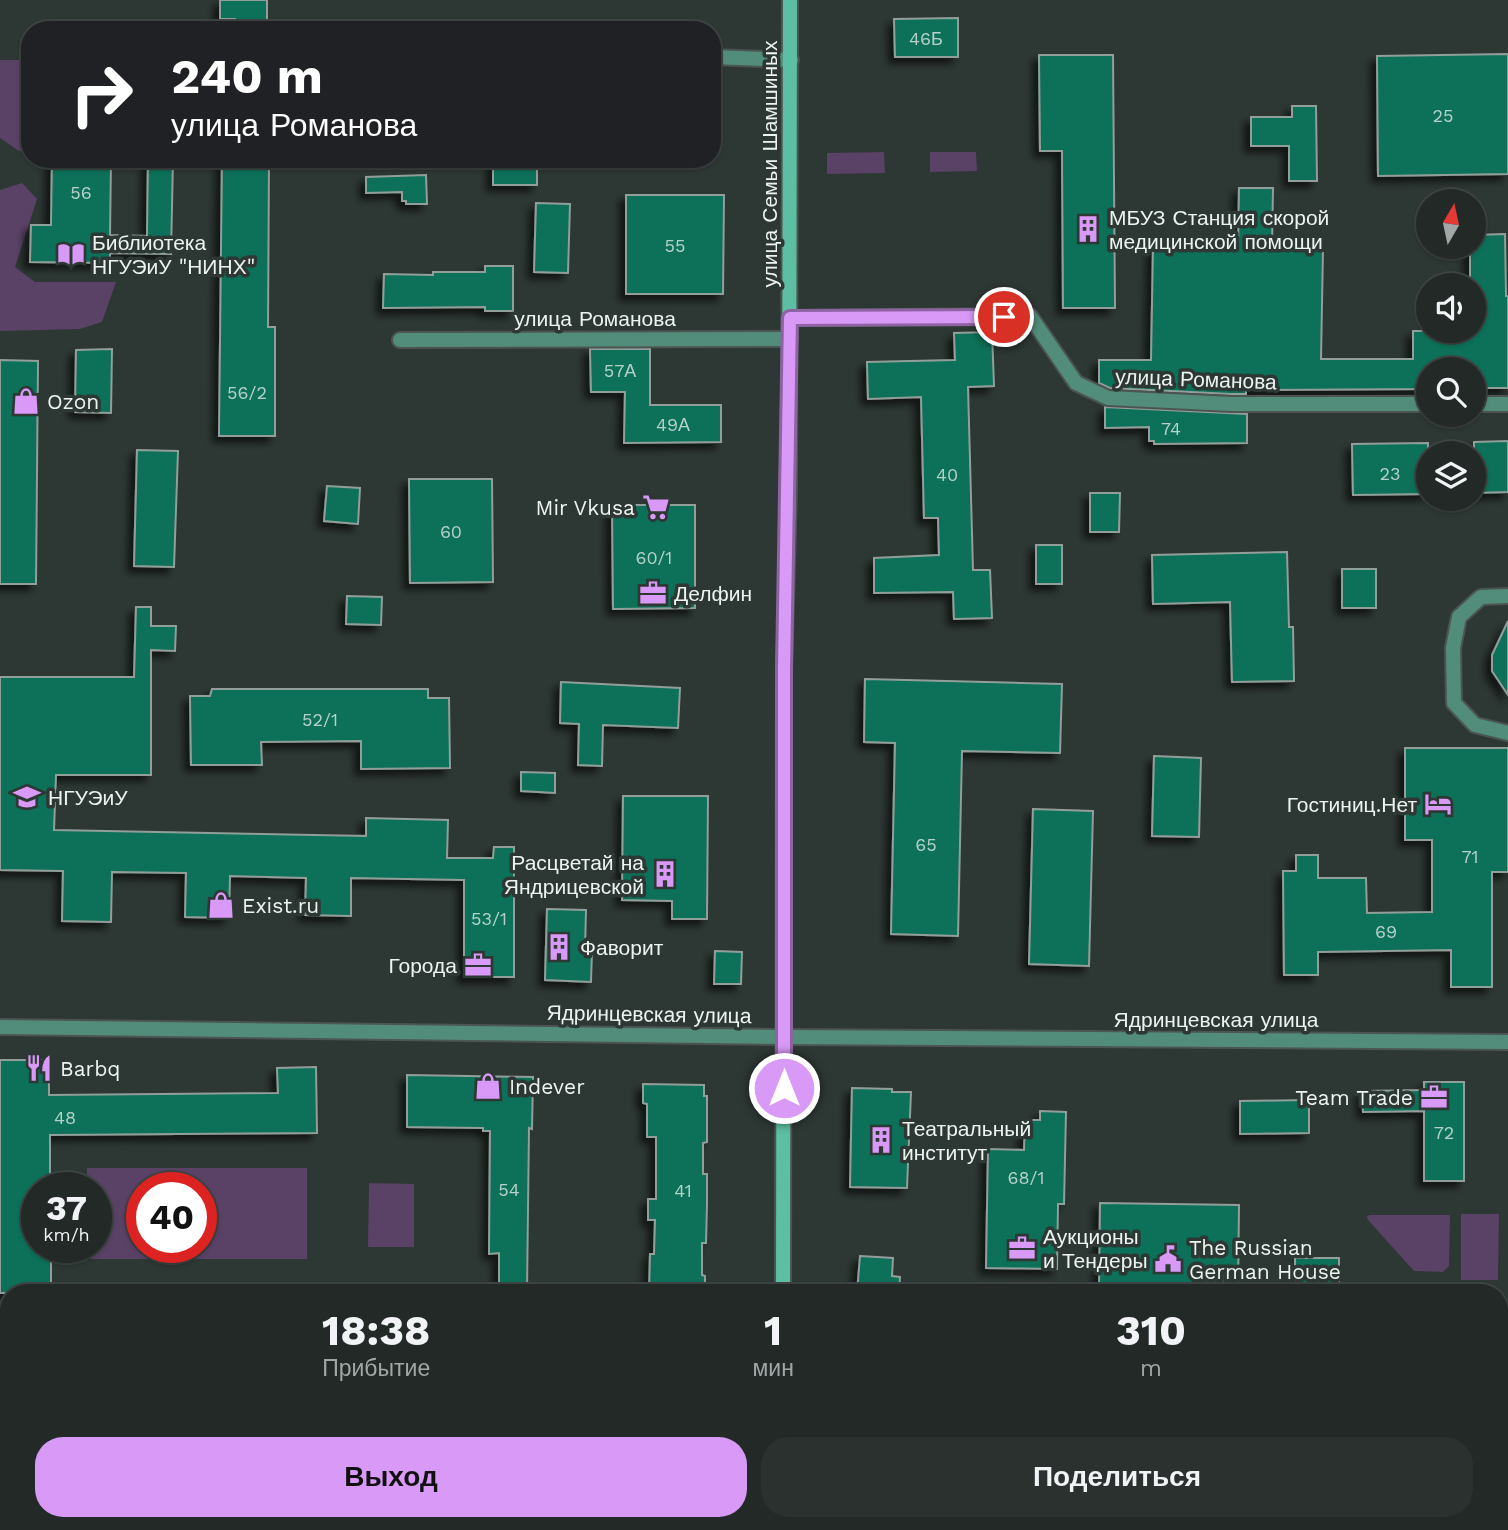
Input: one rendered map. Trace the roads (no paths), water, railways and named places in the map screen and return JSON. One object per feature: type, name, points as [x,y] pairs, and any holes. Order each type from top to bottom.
[{"type":"street","name":"улица Семьи Шамшиных","points":[[783,1284],[784,669],[790,339],[790,0]]},
{"type":"street","points":[[721,57],[791,60]]},
{"type":"street","name":"улица Романова","points":[[790,318],[1030,316],[1076,383],[1108,398],[1231,404],[1416,404]]},
{"type":"street","name":"улица Романова","points":[[400,340],[790,339]]},
{"type":"street","points":[[1486,404],[1508,404]]},
{"type":"street","points":[[1508,596],[1481,597],[1460,617],[1453,648],[1454,703],[1475,725],[1508,733]]},
{"type":"street","name":"Ядринцевская улица","points":[[0,1027],[785,1037],[1508,1042]]},
{"type":"place","name":"МБУЗ Станция скорой медицинской помощи","points":[[1088,229]]},
{"type":"place","name":"Библиотека НГУЭиУ \"НИНХ\"","points":[[71,254]]},
{"type":"place","name":"Ozon","points":[[26,401]]},
{"type":"place","name":"Mir Vkusa","points":[[656,507]]},
{"type":"place","name":"Делфин","points":[[653,593]]},
{"type":"place","name":"НГУЭиУ","points":[[27,797]]},
{"type":"place","name":"Гостиниц.Нет","points":[[1438,804]]},
{"type":"place","name":"Расцветай на Яндрицевской","points":[[665,874]]},
{"type":"place","name":"Exist.ru","points":[[221,905]]},
{"type":"place","name":"Фаворит","points":[[559,947]]},
{"type":"place","name":"Города","points":[[478,965]]},
{"type":"place","name":"Barbq","points":[[39,1068]]},
{"type":"place","name":"Indever","points":[[488,1086]]},
{"type":"place","name":"Team Trade","points":[[1434,1097]]},
{"type":"place","name":"Театральный институт","points":[[881,1140]]},
{"type":"place","name":"Аукционы и Тендеры","points":[[1022,1248]]},
{"type":"place","name":"The Russian German House","points":[[1168,1259]]}]
